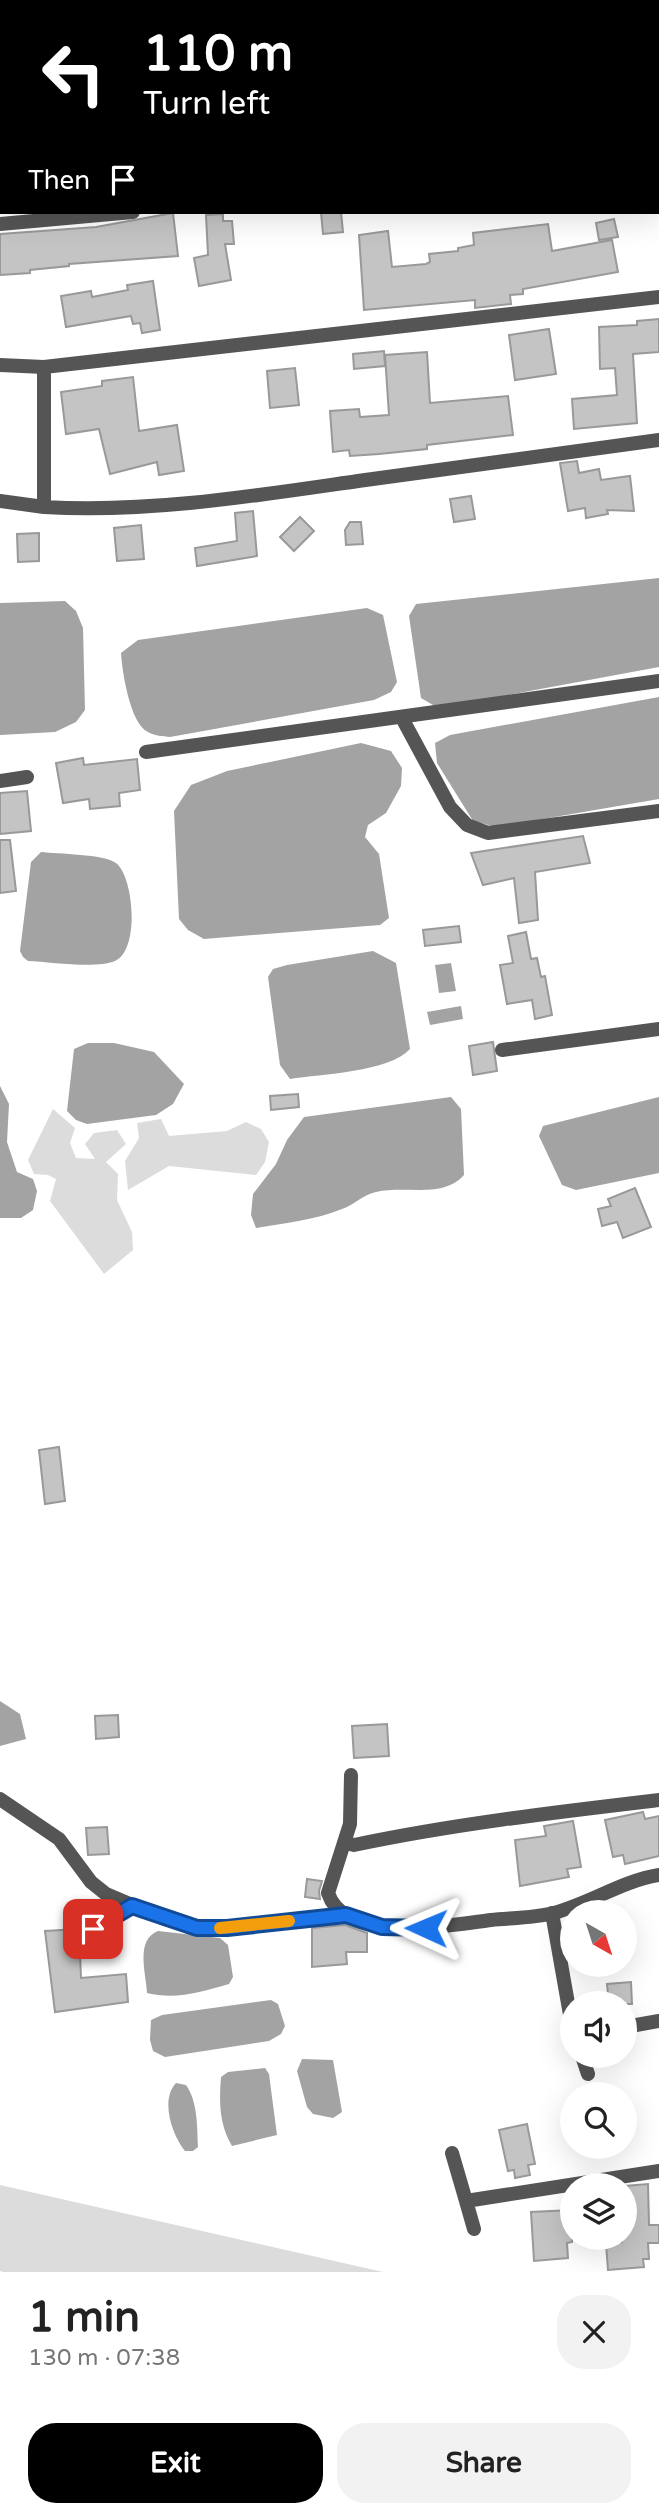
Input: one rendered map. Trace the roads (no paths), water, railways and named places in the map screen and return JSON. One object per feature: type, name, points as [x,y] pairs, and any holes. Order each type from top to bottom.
[{"type":"street","points":[[0,224],[88,215]]},
{"type":"street","points":[[0,365],[44,367],[659,297]]},
{"type":"street","points":[[44,367],[44,507]]},
{"type":"street","points":[[0,501],[93,510],[139,507],[293,490],[659,440]]},
{"type":"street","points":[[146,752],[659,681]]},
{"type":"street","points":[[401,718],[450,807],[467,825],[488,833],[659,811]]},
{"type":"street","points":[[0,781],[27,777]]},
{"type":"street","points":[[502,1050],[659,1029]]},
{"type":"street","points":[[351,1775],[350,1824],[328,1893],[331,1901],[346,1915],[382,1927],[426,1928],[552,1913],[636,1879],[659,1875]]},
{"type":"street","points":[[0,1799],[59,1839],[91,1882],[106,1894],[132,1906],[197,1928],[227,1928],[346,1915]]},
{"type":"street","points":[[346,1843],[354,1845],[500,1820],[659,1800]]},
{"type":"street","points":[[552,1913],[566,1991]]},
{"type":"street","points":[[637,2025],[659,2021]]},
{"type":"street","points":[[586,2068],[588,2074]]},
{"type":"street","points":[[452,2153],[474,2229]]},
{"type":"street","points":[[466,2201],[659,2171]]},
{"type":"lane","points":[[93,1929],[132,1906]]}]
